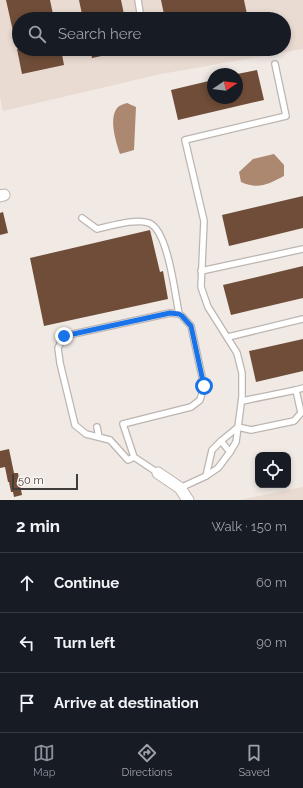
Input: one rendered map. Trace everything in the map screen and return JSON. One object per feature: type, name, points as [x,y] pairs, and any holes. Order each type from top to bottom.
[{"type":"street","points":[[158,473],[180,488],[188,500]]},
{"type":"lane","points":[[138,0],[140,12]]},
{"type":"lane","points":[[180,488],[206,476],[218,468],[230,452],[236,442],[242,401],[242,373],[237,353],[208,307],[201,287],[204,221],[185,140],[286,116],[275,64]]},
{"type":"lane","points":[[82,218],[97,229],[138,222],[151,223],[161,234],[166,246],[179,314]]},
{"type":"lane","points":[[201,271],[303,249]]},
{"type":"lane","points":[[134,457],[128,460],[110,440],[86,434],[75,425],[60,363],[58,348],[64,336],[170,313],[179,314],[191,326],[204,386],[200,400],[191,407],[123,424],[134,457],[158,473]]},
{"type":"lane","points":[[228,337],[303,319]]},
{"type":"lane","points":[[242,401],[303,388]]},
{"type":"lane","points":[[238,427],[251,430],[294,421],[302,413],[296,390]]},
{"type":"lane","points":[[97,427],[99,437]]},
{"type":"lane","points":[[206,476],[212,450],[238,427]]},
{"type":"lane","points":[[221,441],[230,452]]},
{"type":"shaded area","points":[[0,0],[303,0],[303,49],[291,51],[291,12],[12,12],[12,56],[263,56],[161,74],[3,111],[0,97]]},
{"type":"shaded area","points":[[127,103],[136,107],[134,150],[120,154],[113,123],[115,111],[121,105]]},
{"type":"shaded area","points":[[274,154],[284,165],[284,176],[268,184],[258,186],[241,182],[239,172],[253,159]]},
{"type":"shaded area","points":[[303,487],[303,500],[243,500],[244,499]]},
{"type":"building","points":[[6,0],[50,0],[53,12],[12,12],[12,27]]},
{"type":"building","points":[[79,0],[121,0],[124,12],[82,12]]},
{"type":"building","points":[[161,0],[244,0],[247,12],[164,12]]},
{"type":"building","points":[[18,56],[62,56],[64,65],[22,74]]},
{"type":"building","points":[[257,70],[264,100],[178,120],[171,90],[207,81],[207,104],[243,104],[243,73]]},
{"type":"building","points":[[303,196],[303,228],[229,246],[222,215]]},
{"type":"building","points":[[3,212],[8,233],[0,235],[0,213]]},
{"type":"building","points":[[150,230],[160,272],[163,271],[168,299],[44,326],[30,258]]},
{"type":"building","points":[[303,266],[303,298],[231,315],[223,285]]},
{"type":"building","points":[[303,339],[303,371],[256,382],[249,351]]},
{"type":"building","points":[[9,449],[14,473],[18,473],[22,495],[14,497],[8,482],[5,467],[0,468],[0,451]]},
{"type":"route","points":[[64,336],[170,313],[179,314],[191,326],[204,386]]}]
